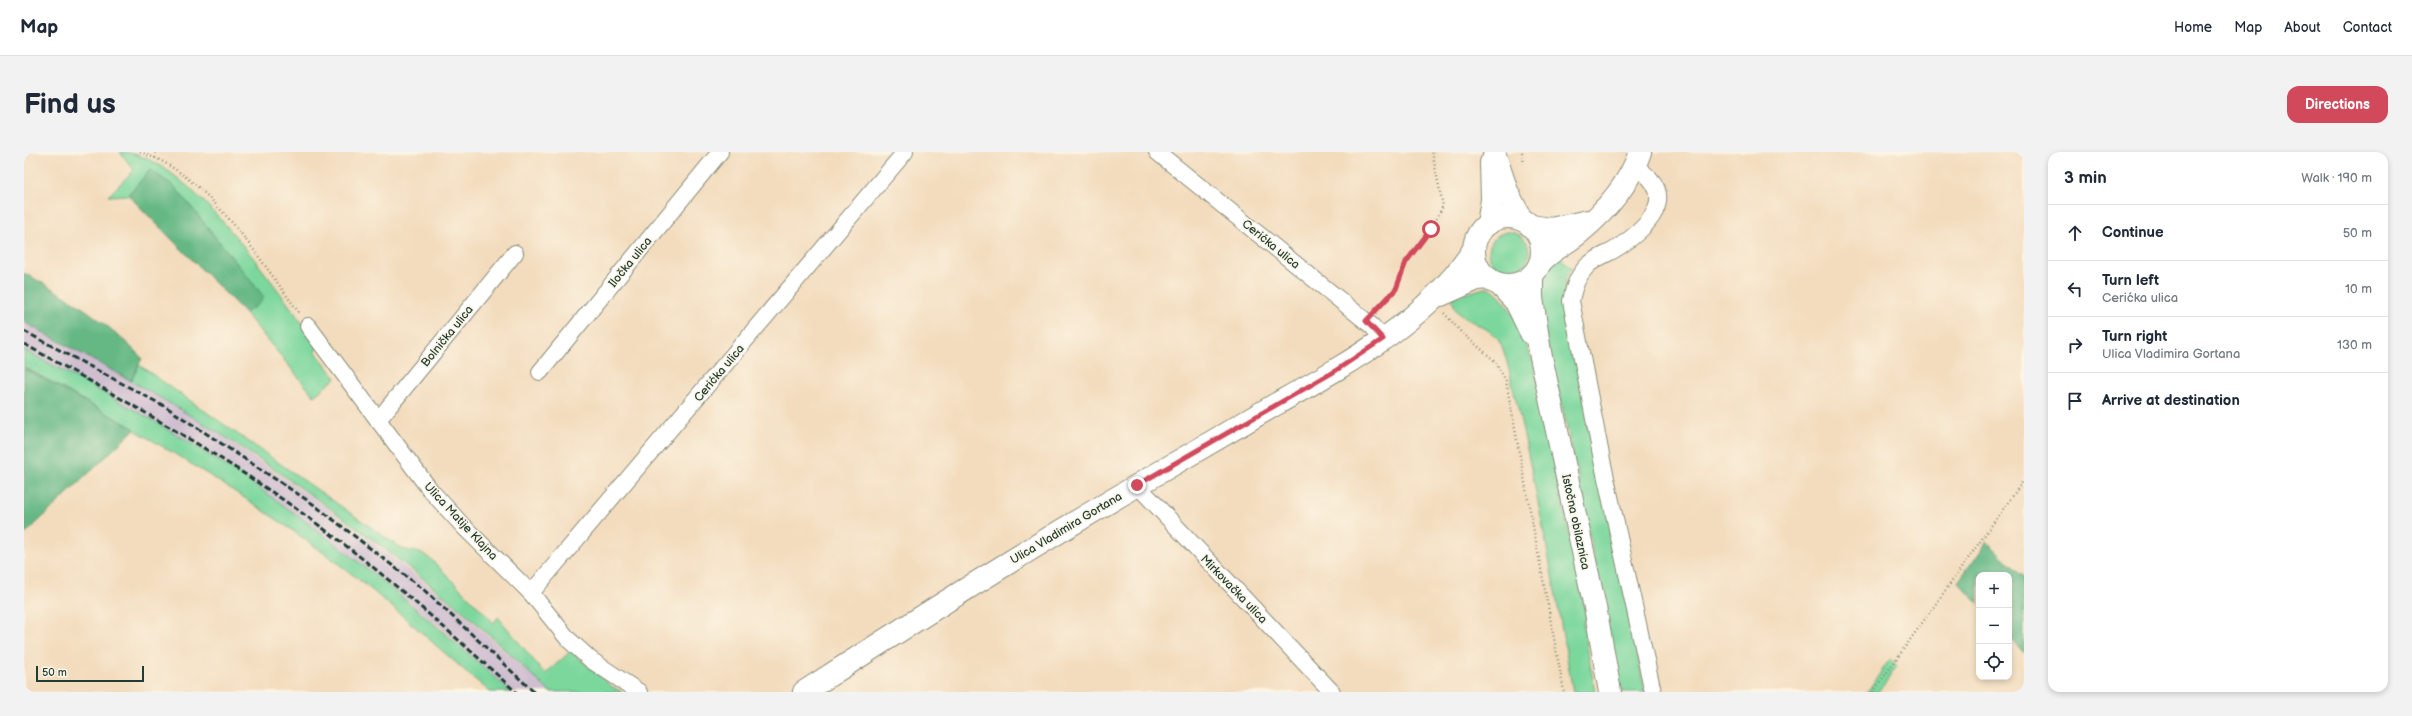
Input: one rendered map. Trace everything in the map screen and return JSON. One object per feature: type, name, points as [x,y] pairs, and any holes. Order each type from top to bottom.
[{"type":"main road","points":[[1488,224],[1492,200],[1491,152]]},
{"type":"main road","points":[[1494,152],[1509,196],[1541,243],[1536,269]]},
{"type":"main road","points":[[1593,220],[1551,229],[1526,223],[1510,217],[1498,218],[1488,224],[1478,235],[1474,249],[1475,260],[1480,270],[1494,281],[1511,285],[1522,282],[1536,269],[1548,253],[1578,234],[1593,220],[1621,190],[1637,159]]},
{"type":"main road","name":"Ulica Vladimira Gortana","points":[[804,692],[950,598],[1137,485],[1335,371],[1383,339],[1429,301],[1456,274],[1474,249]]},
{"type":"main road","name":"Istočna obilaznica","points":[[1536,269],[1532,298],[1540,352],[1596,612],[1610,692]]},
{"type":"main road","name":"Ulica Vladimira Gortana","points":[[1429,301],[1476,279],[1494,281]]},
{"type":"main road","name":"Istočna obilaznica","points":[[1494,281],[1516,302],[1540,352]]},
{"type":"street","name":"Iločka ulica","points":[[540,372],[720,152]]},
{"type":"street","name":"Cerićka ulica","points":[[531,593],[905,152]]},
{"type":"street","name":"Cerićka ulica","points":[[1157,152],[1366,321],[1383,339]]},
{"type":"street","points":[[1637,159],[1656,184],[1659,202],[1655,213],[1638,231],[1615,249],[1588,264],[1574,282],[1571,301],[1602,460],[1653,692]]},
{"type":"street","name":"Bolnička ulica","points":[[378,420],[515,253]]},
{"type":"street","name":"Ulica Matije Klajna","points":[[308,326],[440,501],[464,527],[531,593],[568,639],[591,660],[639,692]]},
{"type":"street","name":"Mirkovačka ulica","points":[[1137,485],[1332,692]]},
{"type":"path","points":[[140,152],[170,166],[201,190],[239,231],[308,326]]},
{"type":"path","points":[[155,158],[156,152]]},
{"type":"path","points":[[1366,321],[1396,289],[1406,262],[1431,229],[1443,206],[1432,152]]},
{"type":"path","points":[[1522,152],[1524,164]]},
{"type":"path","points":[[1429,301],[1442,310],[1460,331],[1495,361],[1506,381],[1564,692]]},
{"type":"path","points":[[1874,692],[2024,480]]},
{"type":"shaded area","points":[[24,322],[182,409],[319,502],[452,603],[550,692],[511,692],[441,628],[360,562],[256,488],[159,425],[24,350]]},
{"type":"green space","points":[[120,152],[146,158],[174,175],[202,200],[257,262],[319,346],[315,351],[336,378],[314,396],[245,313],[259,303],[150,170],[128,195],[108,196],[134,170]]},
{"type":"green space","points":[[150,170],[174,186],[264,297],[260,303],[245,313],[128,195]]},
{"type":"green space","points":[[1509,232],[1517,234],[1523,238],[1527,244],[1529,252],[1527,260],[1523,266],[1517,270],[1509,272],[1501,270],[1495,266],[1491,260],[1489,252],[1491,244],[1495,238],[1501,234]]},
{"type":"green space","points":[[1559,256],[1572,269],[1565,278],[1564,302],[1645,692],[1618,692],[1596,568],[1579,485],[1562,403],[1542,321],[1537,288],[1538,281],[1542,273],[1552,261]]},
{"type":"green space","points":[[24,273],[57,291],[101,321],[115,332],[142,358],[131,381],[24,322]]},
{"type":"green space","points":[[1488,287],[1496,292],[1510,310],[1522,333],[1534,365],[1587,620],[1583,622],[1595,692],[1573,692],[1535,487],[1504,353],[1499,341],[1493,334],[1462,315],[1454,304],[1453,297]]},
{"type":"green space","points":[[24,350],[159,424],[252,484],[342,549],[385,583],[511,692],[490,692],[400,613],[363,583],[267,513],[147,437],[24,367]]},
{"type":"green space","points":[[139,365],[402,549],[422,553],[433,561],[494,623],[498,617],[545,674],[571,651],[611,686],[622,692],[550,692],[452,602],[336,513],[256,457],[173,405],[131,381]]},
{"type":"green space","points":[[24,368],[135,429],[24,535]]},
{"type":"green space","points":[[1987,541],[2024,578],[2024,653],[2012,640],[2012,572],[1976,572],[1976,601],[1958,582]]},
{"type":"green space","points":[[1890,659],[1897,666],[1879,692],[1867,692]]},
{"type":"railway","points":[[24,331],[166,407],[313,504],[424,590],[534,692]]},
{"type":"railway","points":[[24,344],[169,427],[240,471],[309,518],[389,580],[516,692]]},
{"type":"route","points":[[1137,485],[1335,371],[1383,339],[1366,321],[1396,289],[1406,262],[1431,229]]}]
